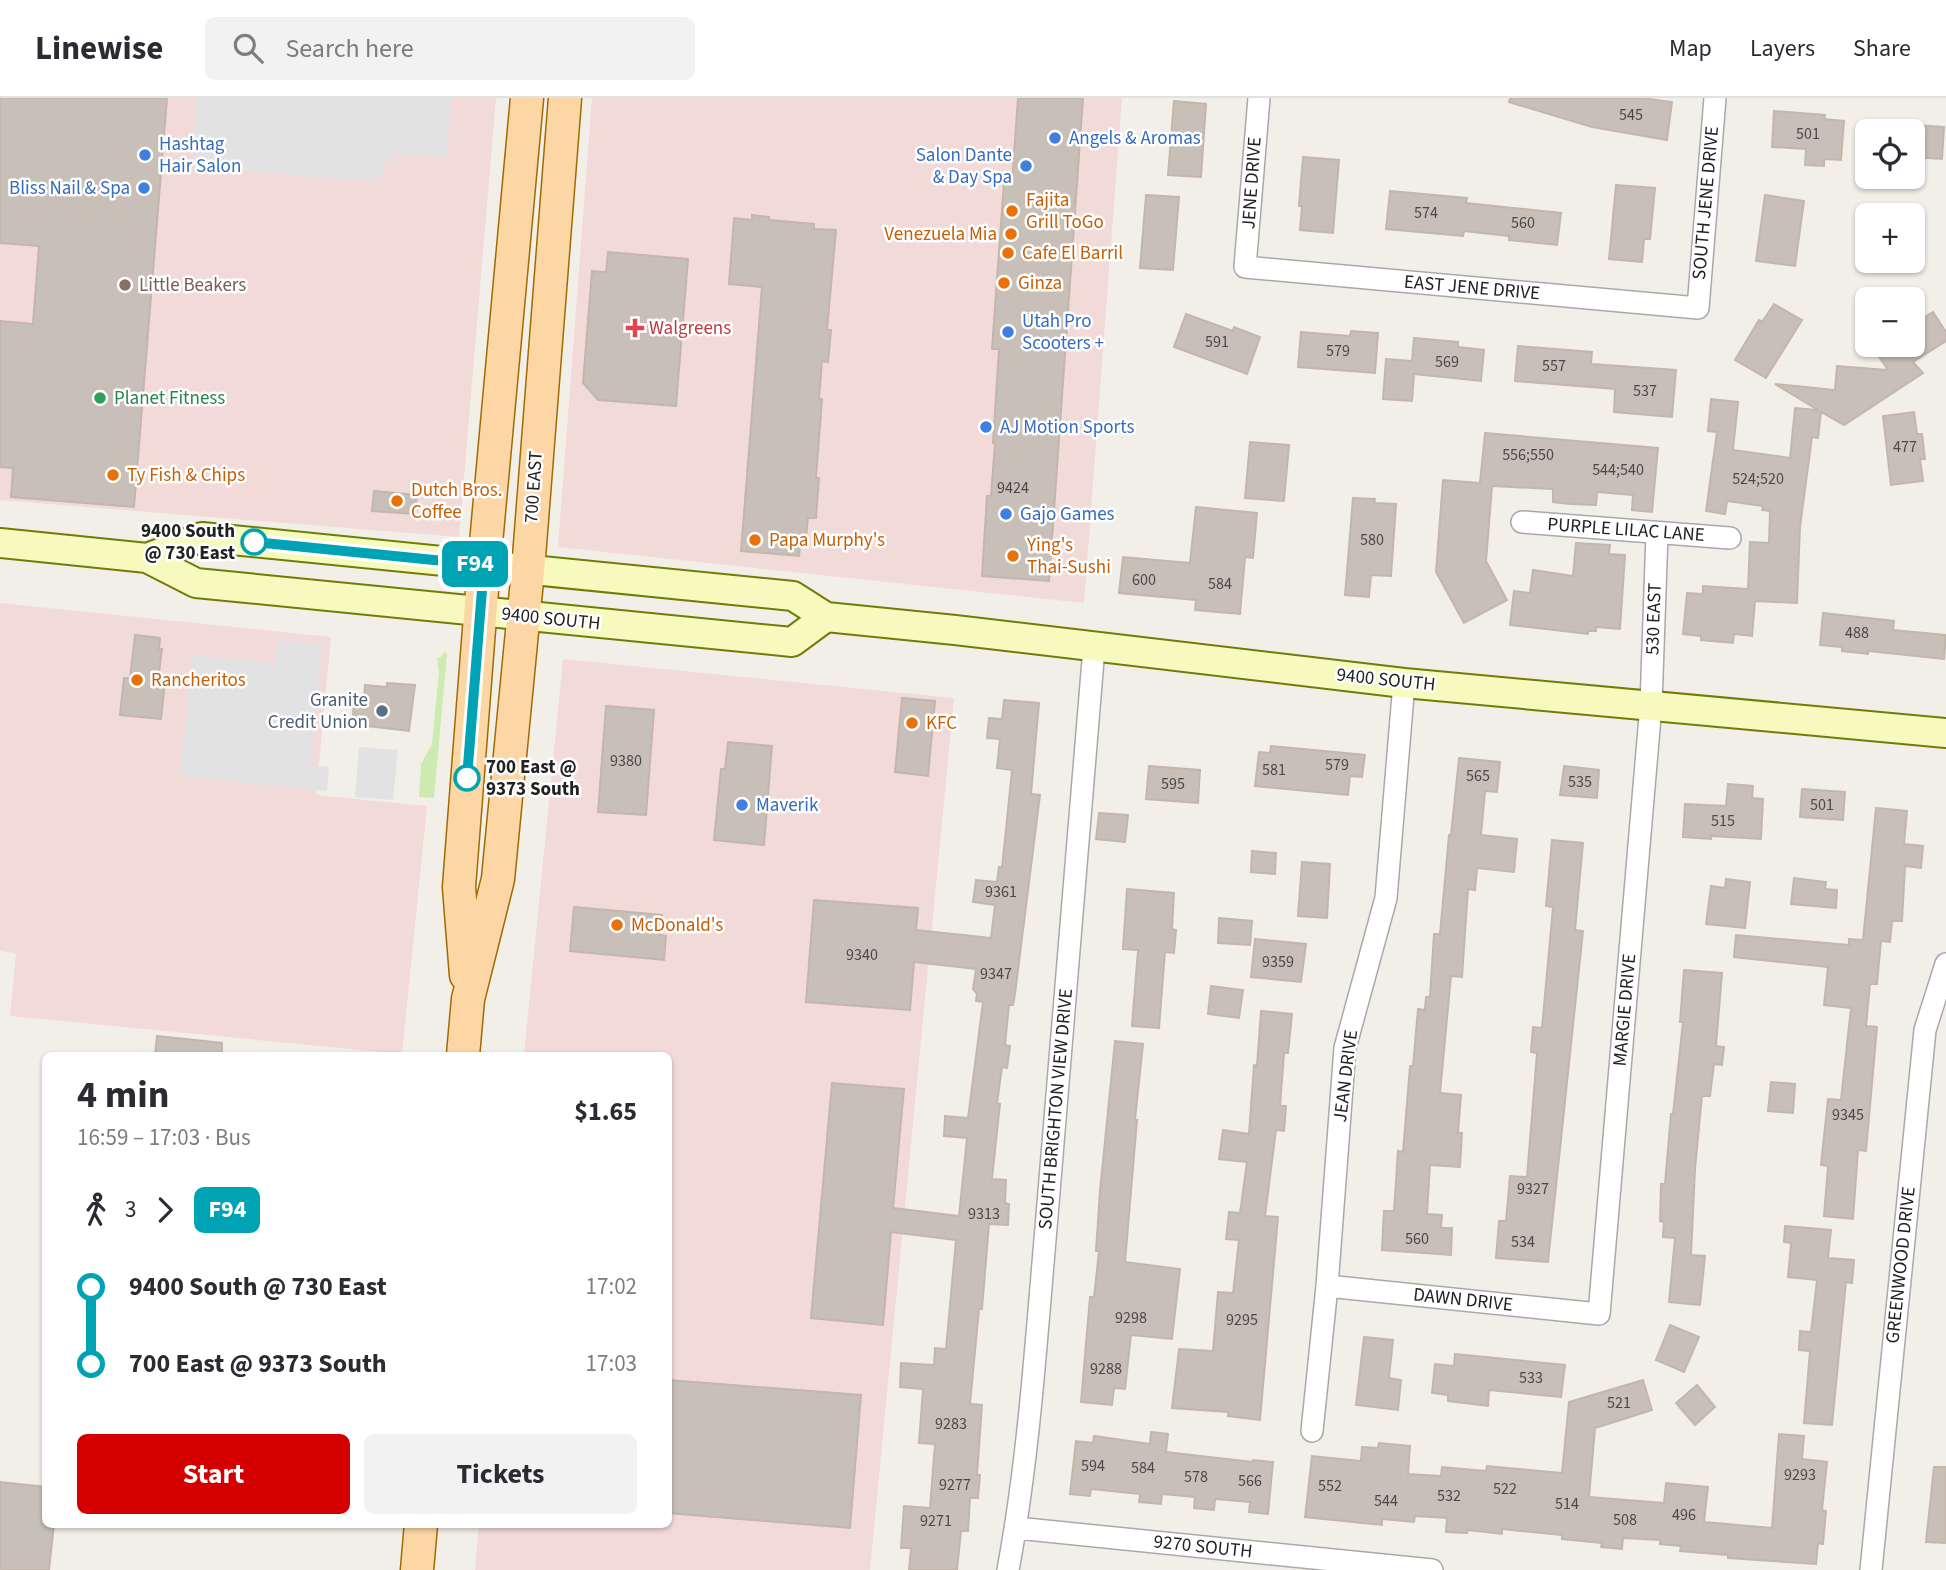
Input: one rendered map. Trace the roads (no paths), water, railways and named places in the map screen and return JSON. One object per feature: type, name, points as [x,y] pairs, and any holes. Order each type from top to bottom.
[{"type":"main road","name":"700 EAST","points":[[468,999],[459,887],[484,565],[527,98]]},
{"type":"main road","name":"700 EAST","points":[[463,1052],[468,999],[498,879],[528,570],[565,98]]},
{"type":"main road","points":[[417,1570],[421,1528]]},
{"type":"street","name":"JENE DRIVE","points":[[1245,267],[1259,98]]},
{"type":"street","name":"SOUTH JENE DRIVE","points":[[1698,308],[1715,98]]},
{"type":"street","name":"EAST JENE DRIVE","points":[[1245,267],[1698,308]]},
{"type":"street","name":"PURPLE LILAC LANE","points":[[1521,522],[1730,538]]},
{"type":"street","name":"530 EAST","points":[[1651,705],[1657,533]]},
{"type":"street","name":"9400 SOUTH","points":[[147,558],[202,537],[793,596],[826,617],[1404,683],[1946,733]]},
{"type":"street","name":"9400 SOUTH","points":[[0,543],[147,558],[197,583],[792,642],[826,617]]},
{"type":"street","name":"SOUTH BRIGHTON VIEW DRIVE","points":[[1008,1570],[1016,1528],[1030,1407],[1094,648]]},
{"type":"street","name":"JEAN DRIVE","points":[[1312,1431],[1327,1286],[1345,1048],[1386,898],[1404,683]]},
{"type":"street","name":"MARGIE DRIVE","points":[[1599,1314],[1651,705]]},
{"type":"street","name":"GREENWOOD DRIVE","points":[[1871,1570],[1946,964]]},
{"type":"street","name":"DAWN DRIVE","points":[[1327,1286],[1599,1314]]},
{"type":"street","name":"9270 SOUTH","points":[[1016,1528],[1432,1570]]},
{"type":"place","name":"Angels & Aromas","points":[[1055,138]]},
{"type":"place","name":"Hashtag Hair Salon","points":[[145,155]]},
{"type":"place","name":"Salon Dante & Day Spa","points":[[1026,166]]},
{"type":"place","name":"Bliss Nail & Spa","points":[[144,188]]},
{"type":"place","name":"Fajita Grill ToGo","points":[[1012,211]]},
{"type":"place","name":"Venezuela Mia","points":[[1011,234]]},
{"type":"place","name":"Cafe El Barril","points":[[1008,253]]},
{"type":"place","name":"Ginza","points":[[1004,283]]},
{"type":"place","name":"Little Beakers","points":[[125,285]]},
{"type":"place","name":"Walgreens","points":[[635,328]]},
{"type":"place","name":"Utah Pro Scooters +","points":[[1008,332]]},
{"type":"place","name":"Planet Fitness","points":[[100,398]]},
{"type":"place","name":"AJ Motion Sports","points":[[986,427]]},
{"type":"place","name":"Ty Fish & Chips","points":[[113,475]]},
{"type":"place","name":"Dutch Bros. Coffee","points":[[397,501]]},
{"type":"place","name":"Gajo Games","points":[[1006,514]]},
{"type":"place","name":"Papa Murphy's","points":[[755,540]]},
{"type":"place","name":"9400 South @ 730 East","points":[[254,542]]},
{"type":"place","name":"Ying's Thai-Sushi","points":[[1013,556]]},
{"type":"place","name":"Rancheritos","points":[[137,680]]},
{"type":"place","name":"Granite Credit Union","points":[[382,711]]},
{"type":"place","name":"KFC","points":[[912,723]]},
{"type":"place","name":"700 East @ 9373 South","points":[[467,778]]},
{"type":"place","name":"Maverik","points":[[742,805]]},
{"type":"place","name":"McDonald's","points":[[617,925]]}]
